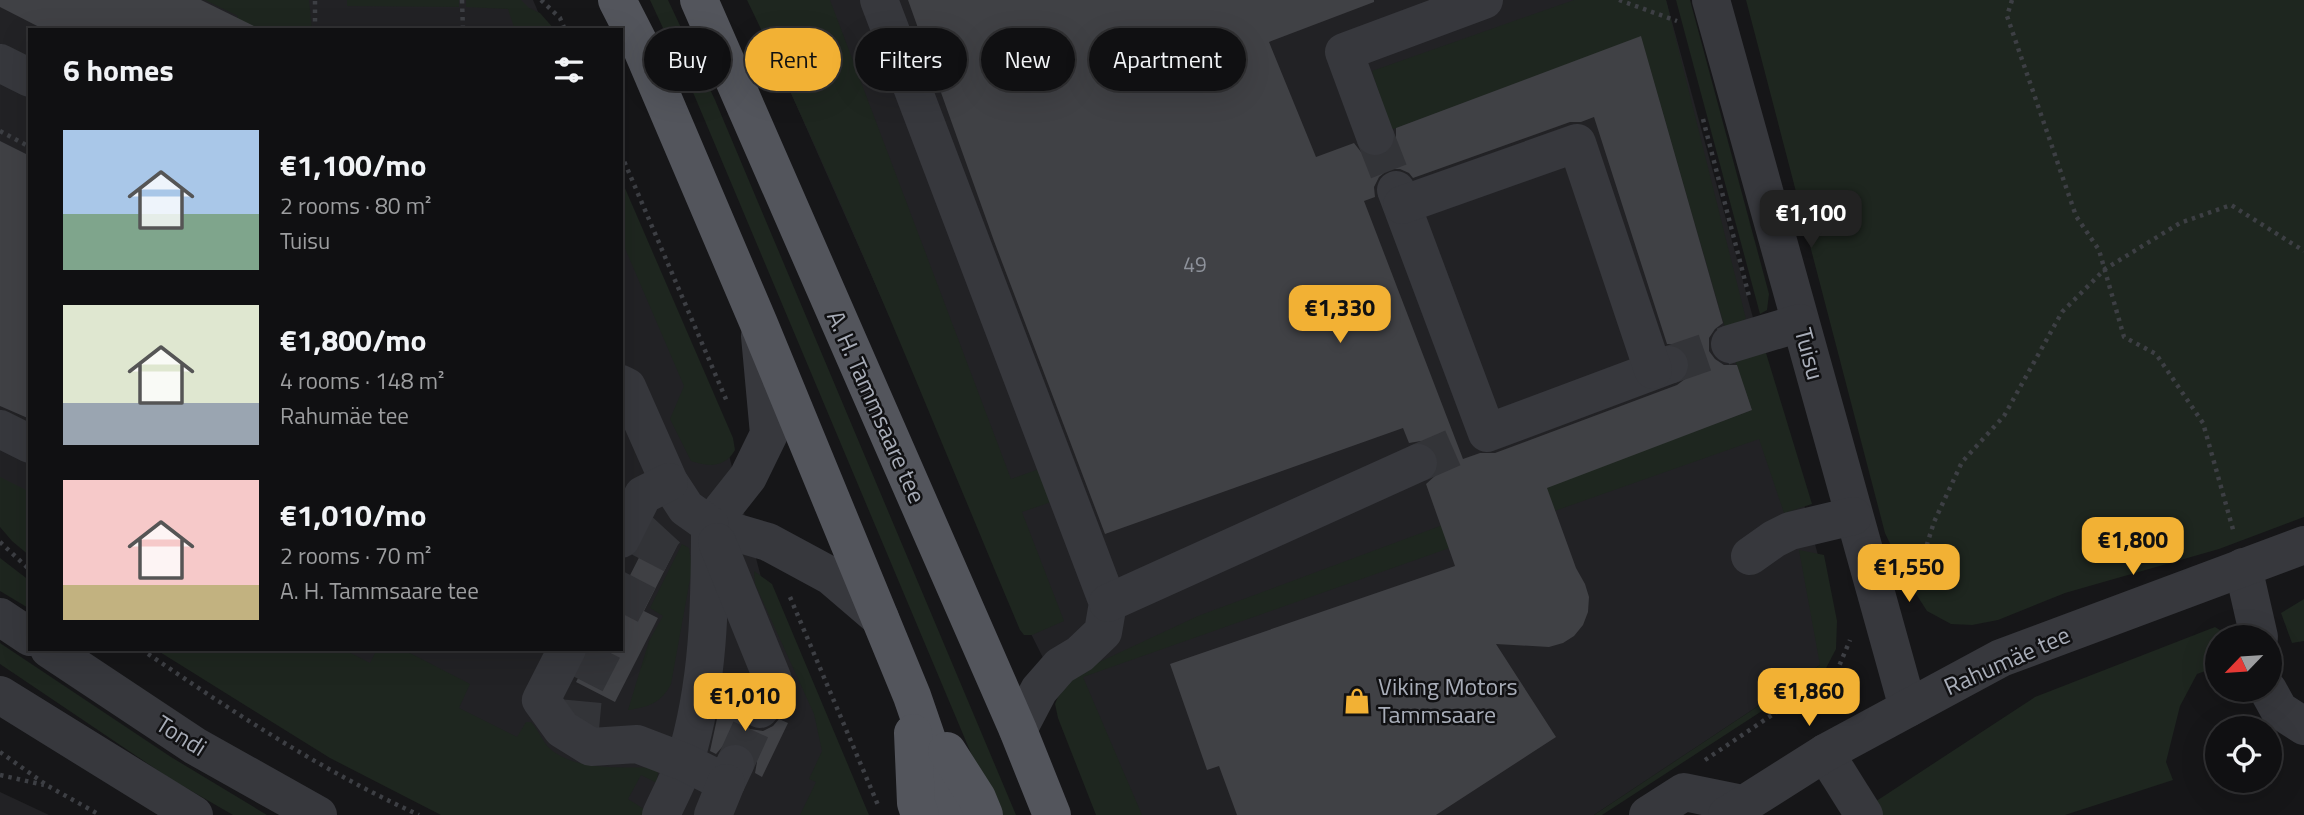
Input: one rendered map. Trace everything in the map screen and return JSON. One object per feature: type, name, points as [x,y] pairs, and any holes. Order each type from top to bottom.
[{"type":"main road","points":[[617,0],[641,47],[759,324],[912,696],[953,815]]},
{"type":"main road","name":"A. H. Tammsaare tee","points":[[699,0],[1018,730],[1052,815]]},
{"type":"main road","points":[[912,696],[916,803],[920,815]]},
{"type":"main road","points":[[912,696],[977,797],[984,815]]},
{"type":"street","points":[[879,0],[1108,603],[1103,632],[1080,654],[1060,666],[1039,690],[1018,730]]},
{"type":"street","points":[[1375,136],[1344,51],[1484,0]]},
{"type":"street","name":"Tuisu","points":[[1711,0],[1908,708]]},
{"type":"street","points":[[0,63],[28,77]]},
{"type":"street","points":[[1577,143],[1661,367],[1472,439],[1399,197],[1577,143]]},
{"type":"street","points":[[1730,344],[1800,323]]},
{"type":"street","points":[[661,815],[684,762],[703,681],[710,607],[710,525],[748,477],[769,434],[759,324]]},
{"type":"street","points":[[623,385],[669,482],[686,508],[710,525],[768,542],[821,570],[880,618]]},
{"type":"street","points":[[0,429],[28,443]]},
{"type":"street","points":[[1108,603],[1418,463]]},
{"type":"street","points":[[623,535],[643,495],[669,482]]},
{"type":"street","points":[[1750,556],[1774,538],[1790,531],[1853,516]]},
{"type":"street","points":[[710,525],[773,680],[760,709]]},
{"type":"street","name":"Rahumäe tee","points":[[1735,809],[1825,753],[2001,658],[2304,545]]},
{"type":"street","points":[[2243,567],[2256,625]]},
{"type":"street","points":[[0,617],[28,636]]},
{"type":"street","name":"Tondi","points":[[52,651],[195,746],[318,815]]},
{"type":"street","points":[[566,651],[541,700],[562,729],[591,747],[637,744],[684,762],[724,787]]},
{"type":"street","points":[[0,695],[194,815]]},
{"type":"street","points":[[2274,702],[2279,710],[2304,726]]},
{"type":"street","points":[[1825,753],[1860,809]]},
{"type":"street","points":[[1648,815],[1684,792],[1735,809]]},
{"type":"path","points":[[315,0],[315,28]]},
{"type":"path","points":[[462,0],[463,28]]},
{"type":"path","points":[[541,0],[560,19],[564,28]]},
{"type":"path","points":[[1619,0],[1677,21]]},
{"type":"path","points":[[2012,0],[2007,16],[2076,216],[2099,250],[2124,337],[2156,354],[2203,424],[2243,567]]},
{"type":"path","points":[[1674,10],[1681,34]]},
{"type":"path","points":[[1701,112],[1751,304]]},
{"type":"path","points":[[0,131],[28,146]]},
{"type":"path","points":[[623,159],[733,415]]},
{"type":"path","points":[[1885,631],[1913,589],[1934,523],[1962,462],[2004,416],[2062,312],[2105,269],[2180,223],[2231,205],[2304,251]]},
{"type":"path","points":[[0,542],[28,568]]},
{"type":"path","points":[[789,593],[883,815]]},
{"type":"path","points":[[1695,767],[1837,671],[1850,640],[1847,628]]},
{"type":"path","points":[[144,651],[242,718],[374,795],[419,815]]},
{"type":"path","points":[[1809,690],[1819,706]]},
{"type":"path","points":[[0,752],[48,786],[100,815]]},
{"type":"path","points":[[0,775],[48,786]]},
{"type":"shaded area","points":[[0,0],[533,0],[545,28],[28,28],[28,519],[0,501]]},
{"type":"shaded area","points":[[205,0],[309,0],[312,28],[233,28],[238,16]]},
{"type":"shaded area","points":[[347,0],[459,0],[459,7],[347,6]]},
{"type":"shaded area","points":[[466,0],[521,0],[540,13],[553,28],[514,28],[508,9],[466,7]]},
{"type":"shaded area","points":[[650,0],[668,0],[681,28],[663,28]]},
{"type":"shaded area","points":[[747,0],[830,0],[841,28],[760,28]]},
{"type":"shaded area","points":[[750,0],[1666,0],[1827,588],[1820,665],[1594,815],[1122,815],[1021,614],[790,91],[841,91],[841,28],[762,28]]},
{"type":"shaded area","points":[[1574,0],[1666,0],[1746,319],[1725,328],[1641,37],[1391,130],[1372,71]]},
{"type":"shaded area","points":[[1676,0],[1690,0],[1769,294],[1767,310],[1760,314]]},
{"type":"shaded area","points":[[1746,0],[2304,0],[2304,517],[2219,549],[2065,593],[1998,620],[1972,625],[1951,624],[1927,611],[1907,580],[1885,533]]},
{"type":"shaded area","points":[[841,29],[855,66],[855,91],[864,91],[1011,479],[1042,468],[1054,501],[1022,512],[1064,621],[1032,635],[1024,635],[1020,630],[790,91],[841,91]]},
{"type":"shaded area","points":[[692,91],[711,91],[715,100],[1016,815],[997,815]]},
{"type":"shaded area","points":[[623,184],[733,438],[735,450],[721,463],[710,465],[691,461],[670,419],[684,386],[623,244]]},
{"type":"shaded area","points":[[623,207],[725,440],[762,581],[849,787],[824,815],[498,815],[238,651],[623,651]]},
{"type":"shaded area","points":[[1766,353],[1812,504],[1784,513],[1759,439],[1083,677],[1142,815],[1096,815],[1055,704],[1080,671],[1198,616],[1752,410],[1734,358]]},
{"type":"shaded area","points":[[0,477],[28,491],[28,554],[0,527]]},
{"type":"shaded area","points":[[682,544],[689,548],[692,568],[671,684],[654,703],[628,710],[649,641],[663,616],[650,608]]},
{"type":"shaded area","points":[[1799,550],[1824,555],[1837,621],[1836,649],[1825,670],[1602,815],[1594,815],[1820,665]]},
{"type":"shaded area","points":[[0,558],[28,579],[28,608],[0,591]]},
{"type":"shaded area","points":[[754,571],[772,584],[869,815],[800,815],[816,782],[809,779],[822,751],[814,714],[755,584]]},
{"type":"shaded area","points":[[2304,599],[2304,641],[2292,643],[2281,613]]},
{"type":"shaded area","points":[[2205,631],[2205,671],[2197,674],[2180,706],[2166,762],[2173,780],[2065,815],[1855,815],[2035,697]]},
{"type":"shaded area","points":[[0,643],[171,757],[267,815],[233,815],[169,778],[0,664]]},
{"type":"shaded area","points":[[158,651],[347,651],[370,663],[376,651],[406,651],[470,684],[459,708],[517,737],[526,722],[531,722],[550,749],[578,763],[603,767],[655,768],[658,772],[657,783],[641,775],[628,799],[647,811],[644,815],[441,815],[330,758]]},
{"type":"shaded area","points":[[0,792],[49,815],[0,815]]},
{"type":"building","points":[[0,0],[201,0],[258,28],[41,28],[0,7]]},
{"type":"building","points":[[908,0],[1374,0],[1269,42],[1316,157],[1354,143],[1361,152],[1371,157],[1383,156],[1391,150],[1396,140],[1396,128],[1641,36],[1723,323],[1709,338],[1709,351],[1724,365],[1737,365],[1752,410],[1547,488],[1576,568],[1585,584],[1589,597],[1588,612],[1583,625],[1574,636],[1563,643],[1549,647],[1496,644],[1556,737],[1436,815],[1237,815],[1219,766],[1207,770],[1170,664],[1455,566],[1426,484],[1436,475],[1440,464],[1438,455],[1430,445],[1421,441],[1409,443],[1403,428],[1105,534],[940,91],[967,91],[967,28],[918,28]],"holes":[[[1594,117],[1667,344],[1683,349],[1690,358],[1690,369],[1685,379],[1677,385],[1495,453],[1480,453],[1463,459],[1364,201],[1375,197],[1374,187],[1379,177],[1389,169],[1400,169],[1413,178],[1570,122],[1581,122]]]},
{"type":"building","points":[[0,141],[28,155],[28,418],[0,406]]},
{"type":"building","points":[[653,530],[679,542],[644,611],[658,618],[615,702],[576,682],[592,651],[623,651],[623,589]]},
{"type":"building","points":[[723,691],[740,699],[738,712],[750,729],[763,731],[779,719],[788,723],[762,777],[755,773],[757,762],[753,751],[745,745],[733,742],[723,746],[716,754],[710,751]]},
{"type":"tunnel","points":[[1375,136],[1396,190]]},
{"type":"tunnel","points":[[1669,365],[1730,344]]},
{"type":"tunnel","points":[[1418,463],[1457,446]]},
{"type":"tunnel","points":[[623,609],[662,534],[686,508]]},
{"type":"tunnel","points":[[579,739],[584,686],[602,651]]},
{"type":"tunnel","points":[[735,764],[760,709]]},
{"type":"place","name":"Viking Motors Tammsaare","points":[[1357,701]]}]
